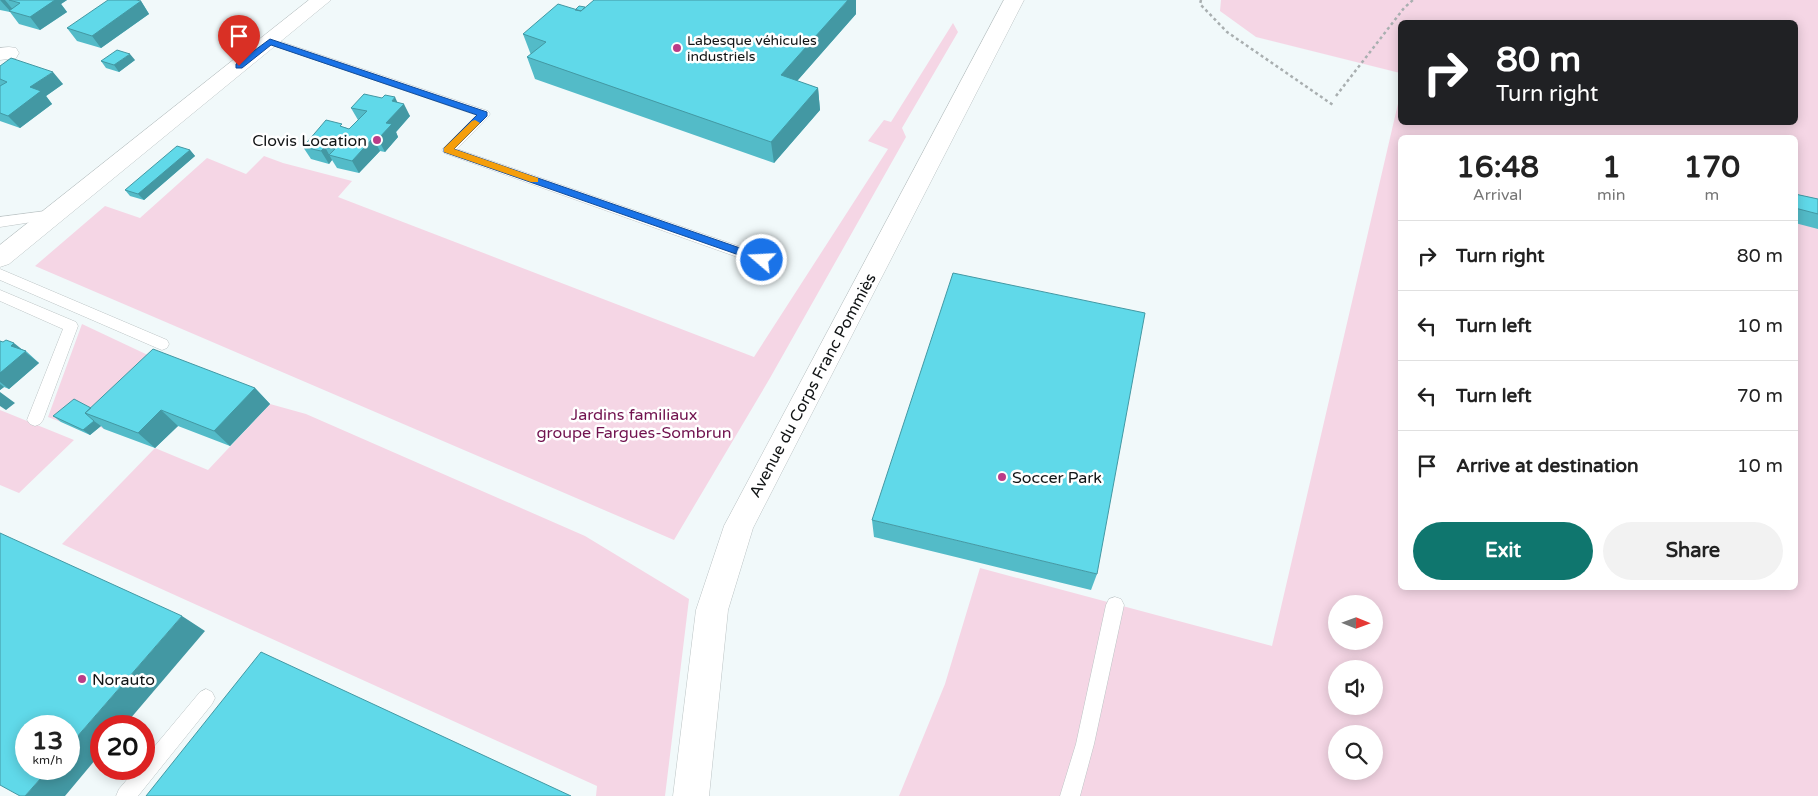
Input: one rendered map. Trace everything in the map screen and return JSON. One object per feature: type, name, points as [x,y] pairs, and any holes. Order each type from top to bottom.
[{"type":"street","points":[[0,258],[321,0]]},
{"type":"street","name":"Avenue du Corps Franc Pommiès","points":[[691,796],[712,610],[739,526],[1013,0]]},
{"type":"lane","points":[[274,39],[484,114],[448,150],[762,260]]},
{"type":"lane","points":[[0,222],[53,215]]},
{"type":"lane","points":[[0,274],[162,344]]},
{"type":"lane","points":[[0,295],[71,326],[35,420]]},
{"type":"lane","points":[[1070,796],[1085,744],[1115,605]]},
{"type":"lane","points":[[126,796],[206,698]]},
{"type":"path","points":[[1201,0],[1200,4],[1226,32],[1332,105]]},
{"type":"path","points":[[1336,96],[1404,8],[1413,0]]},
{"type":"green space","points":[[1221,0],[1818,0],[1818,796],[899,796],[945,684],[980,568],[1272,646],[1398,104],[1398,125],[1798,125],[1798,20],[1398,20],[1398,72],[1256,37],[1220,11]]},
{"type":"green space","name":"Jardins familiaux groupe Fargues-Sombrun","points":[[953,23],[958,32],[902,128],[906,137],[770,378],[674,540],[35,266],[105,206],[140,218],[207,158],[246,174],[264,156],[283,163],[352,181],[338,197],[754,357],[888,149],[868,141],[884,120],[891,122]]},
{"type":"green space","points":[[82,324],[169,365],[104,429],[100,427],[109,420],[81,405],[61,422],[48,417]]},
{"type":"green space","points":[[270,404],[306,414],[585,536],[689,599],[665,796],[596,796],[597,786],[62,544],[155,448],[208,470]]},
{"type":"green space","points":[[0,410],[74,440],[19,493],[0,485]]},
{"type":"building","points":[[9,0],[55,0],[30,17],[9,11],[20,3]]},
{"type":"building","points":[[108,0],[141,1],[92,36],[67,28]]},
{"type":"building","points":[[594,0],[848,0],[781,75],[818,88],[771,142],[527,57],[546,42],[523,34],[558,4],[581,11]]},
{"type":"building","points":[[579,6],[585,7],[581,11],[575,10]]},
{"type":"building","points":[[117,50],[130,54],[114,65],[101,61]]},
{"type":"building","points":[[11,58],[53,72],[30,87],[41,91],[8,116],[0,113],[0,86],[7,82],[0,79],[0,66]]},
{"type":"building","points":[[364,94],[382,98],[385,95],[395,97],[392,101],[404,104],[386,123],[392,124],[378,139],[373,138],[352,161],[329,155],[335,149],[325,147],[321,151],[303,147],[326,120],[342,124],[340,126],[349,129],[367,111],[351,108]]},
{"type":"building","points":[[177,146],[190,150],[138,194],[125,190]]},
{"type":"building","points":[[1798,195],[1818,199],[1818,214],[1798,209]]},
{"type":"building","name":"Soccer Park","points":[[953,273],[1145,313],[1097,574],[872,520]]},
{"type":"building","points":[[6,340],[14,343],[11,346],[26,351],[0,373],[0,341]]},
{"type":"building","points":[[153,349],[255,388],[214,431],[161,410],[138,433],[85,413]]},
{"type":"building","points":[[74,399],[91,408],[85,413],[94,421],[83,430],[53,416]]},
{"type":"building","name":"Norauto","points":[[0,533],[182,616],[96,715],[90,715],[90,722],[80,733],[80,715],[15,715],[15,780],[39,780],[25,796],[20,796],[0,785]]},
{"type":"building","points":[[261,652],[571,796],[146,796]]},
{"type":"slow traffic","points":[[475,123],[448,150],[534,180]]},
{"type":"place","name":"Labesque véhicules industriels","points":[[677,48]]},
{"type":"place","name":"Clovis Location","points":[[377,140]]},
{"type":"place","name":"Soccer Park","points":[[1002,477]]},
{"type":"place","name":"Norauto","points":[[82,679]]},
{"type":"route","points":[[239,66],[270,41],[484,114],[448,150],[762,260]]}]
